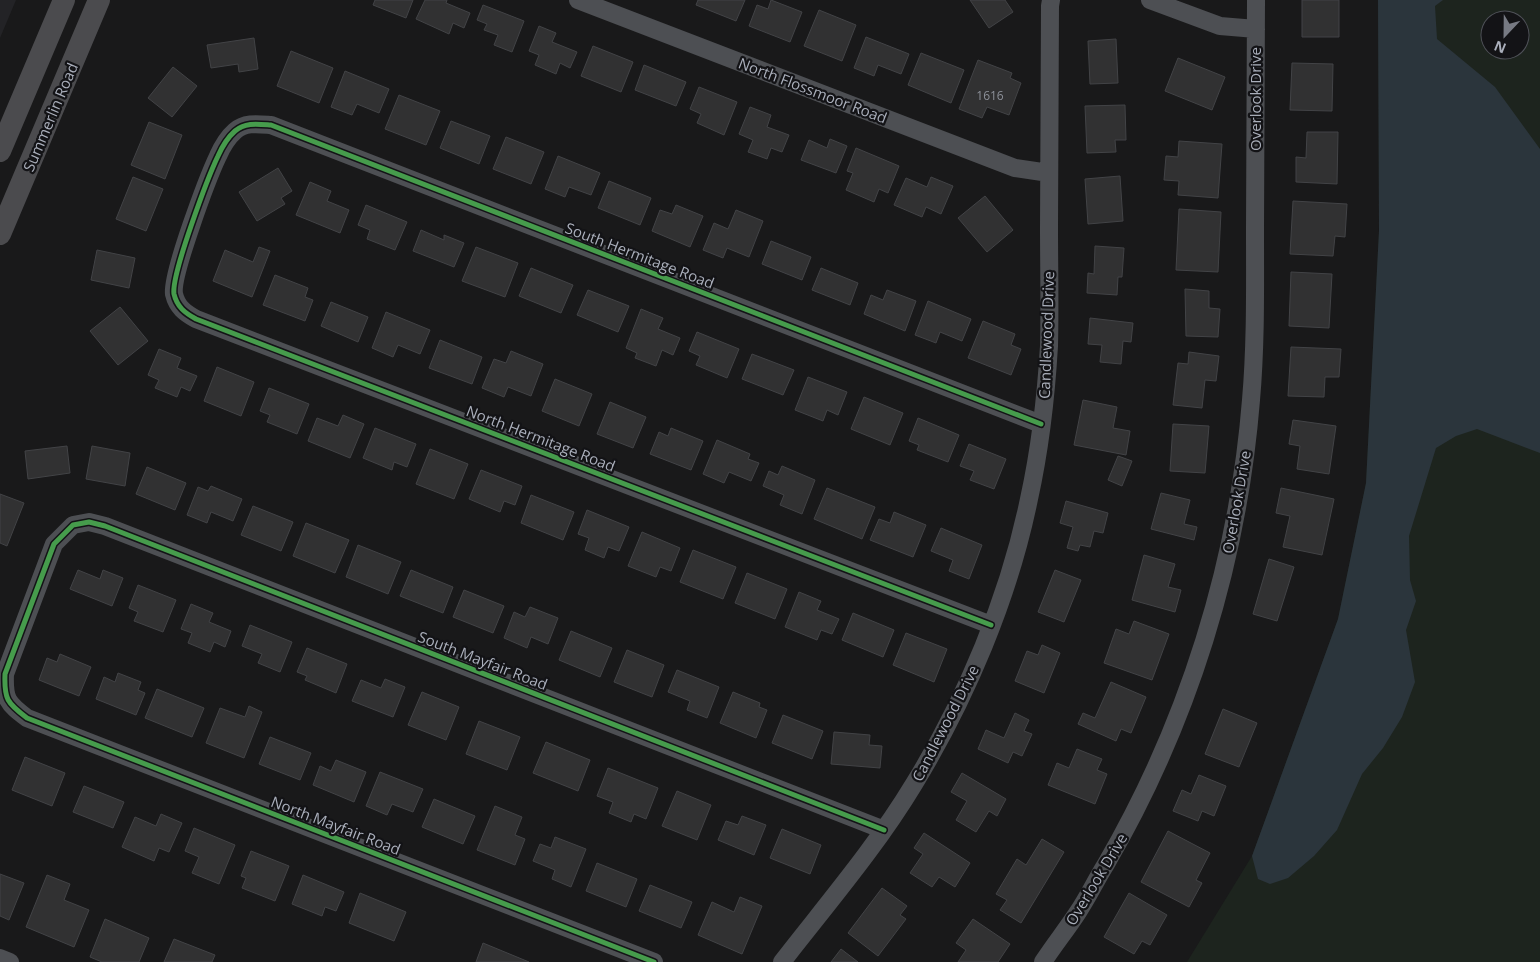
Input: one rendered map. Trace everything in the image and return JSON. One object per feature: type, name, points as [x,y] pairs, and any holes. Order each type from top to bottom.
[{"type":"main road","points":[[0,151],[64,0]]},
{"type":"main road","name":"Summerlin Road","points":[[0,234],[100,0]]},
{"type":"street","name":"North Flossmoor Road","points":[[578,0],[1016,168],[1049,174]]},
{"type":"street","name":"Candlewood Drive","points":[[782,962],[884,830],[914,785],[941,736],[966,685],[991,625],[1004,590],[1025,518],[1041,424],[1049,343],[1051,0]]},
{"type":"street","points":[[1150,0],[1220,26],[1256,29]]},
{"type":"street","name":"Overlook Drive","points":[[1043,962],[1079,911],[1148,786],[1174,725],[1203,647],[1232,540],[1252,400],[1255,337],[1256,0]]},
{"type":"street","name":"South Hermitage Road","points":[[231,136],[236,130],[252,123],[271,125],[1041,424]]},
{"type":"street","name":"North Hermitage Road","points":[[231,136],[224,144],[217,158],[180,258],[174,294],[181,310],[196,319],[991,625]]},
{"type":"street","name":"South Mayfair Road","points":[[72,525],[89,522],[105,526],[884,830]]},
{"type":"street","name":"North Mayfair Road","points":[[72,525],[54,544],[5,674],[4,692],[12,707],[27,718],[44,725],[654,962]]},
{"type":"street","points":[[0,958],[10,962]]},
{"type":"shaded area","points":[[0,0],[16,0],[0,38]]},
{"type":"shaded area","points":[[1378,0],[1540,0],[1540,962],[1187,962],[1252,856],[1338,619],[1366,483],[1379,231]]},
{"type":"shaded area","points":[[1378,0],[1443,0],[1435,6],[1437,39],[1495,87],[1540,149],[1540,453],[1477,429],[1456,436],[1436,448],[1409,536],[1410,580],[1416,601],[1406,630],[1415,682],[1402,717],[1383,748],[1362,774],[1337,830],[1314,856],[1288,878],[1270,884],[1258,879],[1252,856],[1338,619],[1366,483],[1379,231]]},
{"type":"building","points":[[375,0],[413,0],[406,18],[373,5]]},
{"type":"building","points":[[425,0],[447,0],[446,3],[470,13],[464,28],[453,23],[449,34],[416,19]]},
{"type":"building","points":[[698,0],[745,0],[736,21],[696,5]]},
{"type":"building","points":[[771,0],[802,12],[790,42],[749,26],[757,5],[768,9]]},
{"type":"building","points":[[970,0],[1005,0],[1013,12],[989,28]]},
{"type":"building","points":[[1302,0],[1339,0],[1339,37],[1302,37]]},
{"type":"building","points":[[483,5],[524,21],[512,52],[494,45],[498,35],[484,30],[487,24],[477,20]]},
{"type":"building","points":[[819,10],[856,25],[842,61],[804,46]]},
{"type":"building","points":[[539,26],[556,33],[552,42],[577,52],[570,68],[560,63],[556,74],[535,65],[539,55],[529,51]]},
{"type":"building","points":[[866,37],[909,54],[901,74],[878,65],[874,76],[854,68]]},
{"type":"building","points":[[254,38],[258,69],[239,72],[238,64],[211,68],[207,45]]},
{"type":"building","points":[[1116,39],[1118,83],[1090,84],[1088,41]]},
{"type":"building","points":[[593,46],[633,62],[621,92],[581,76]]},
{"type":"building","points":[[291,51],[333,68],[319,103],[277,86]]},
{"type":"building","points":[[921,53],[964,70],[951,103],[908,85]]},
{"type":"building","points":[[1178,58],[1225,77],[1212,110],[1165,91]]},
{"type":"building","points":[[978,60],[1012,73],[1010,78],[1021,83],[1009,115],[987,107],[982,118],[959,109]]},
{"type":"building","points":[[1292,63],[1333,64],[1332,111],[1290,110]]},
{"type":"building","points":[[644,65],[686,82],[676,106],[635,90]]},
{"type":"building","points":[[173,67],[197,86],[172,117],[148,98]]},
{"type":"building","points":[[345,71],[389,89],[379,113],[357,104],[352,115],[331,107]]},
{"type":"building","points":[[699,87],[737,102],[724,135],[697,123],[701,114],[690,109]]},
{"type":"building","points":[[399,95],[440,111],[426,145],[385,129]]},
{"type":"building","points":[[1125,105],[1126,140],[1115,140],[1116,152],[1087,153],[1085,106]]},
{"type":"building","points":[[750,107],[771,115],[767,127],[789,135],[782,152],[771,148],[767,159],[748,152],[753,140],[739,134]]},
{"type":"building","points":[[451,121],[490,136],[479,164],[440,148]]},
{"type":"building","points":[[149,122],[182,135],[165,179],[131,165]]},
{"type":"building","points":[[1307,132],[1338,132],[1337,184],[1296,182],[1296,157],[1306,158]]},
{"type":"building","points":[[506,137],[544,152],[531,184],[493,169]]},
{"type":"building","points":[[830,139],[847,146],[836,173],[801,160],[809,140],[827,148]]},
{"type":"building","points":[[1179,141],[1222,144],[1218,198],[1178,195],[1179,181],[1164,180],[1166,156],[1178,157]]},
{"type":"building","points":[[856,148],[899,166],[888,193],[879,189],[874,202],[846,190],[853,173],[847,171]]},
{"type":"building","points":[[558,156],[600,173],[591,195],[569,187],[565,197],[545,189]]},
{"type":"building","points":[[278,168],[292,191],[281,198],[285,204],[257,221],[239,192]]},
{"type":"building","points":[[1120,176],[1123,221],[1088,224],[1085,179]]},
{"type":"building","points":[[133,177],[163,189],[146,231],[116,219]]},
{"type":"building","points":[[931,177],[953,186],[941,214],[926,207],[922,217],[894,205],[906,178],[927,187]]},
{"type":"building","points":[[609,181],[651,198],[640,225],[598,208]]},
{"type":"building","points":[[310,182],[331,191],[327,201],[349,210],[340,233],[296,215]]},
{"type":"building","points":[[985,196],[1013,230],[987,252],[958,218]]},
{"type":"building","points":[[1293,201],[1347,204],[1345,237],[1335,236],[1333,256],[1290,254]]},
{"type":"building","points":[[366,205],[407,222],[395,250],[367,239],[370,230],[358,225]]},
{"type":"building","points":[[676,205],[703,216],[690,247],[652,231],[660,210],[672,214]]},
{"type":"building","points":[[1179,209],[1221,212],[1218,272],[1176,270]]},
{"type":"building","points":[[736,210],[763,221],[749,257],[727,248],[723,258],[703,250],[714,223],[728,229]]},
{"type":"building","points":[[421,230],[444,240],[444,235],[464,243],[454,267],[413,251]]},
{"type":"building","points":[[771,241],[811,257],[802,280],[762,264]]},
{"type":"building","points":[[1095,246],[1124,248],[1122,277],[1118,277],[1117,295],[1087,293],[1088,273],[1094,274]]},
{"type":"building","points":[[259,247],[270,251],[252,297],[213,281],[225,250],[253,262]]},
{"type":"building","points":[[476,247],[518,263],[505,297],[462,281]]},
{"type":"building","points":[[97,250],[135,258],[129,288],[91,280]]},
{"type":"building","points":[[531,268],[573,285],[561,313],[519,296]]},
{"type":"building","points":[[821,268],[858,283],[850,305],[812,290]]},
{"type":"building","points":[[1291,272],[1332,274],[1329,328],[1289,326]]},
{"type":"building","points":[[275,275],[308,288],[305,297],[313,300],[305,321],[263,305]]},
{"type":"building","points":[[1185,289],[1209,291],[1209,308],[1220,309],[1218,337],[1186,336]]},
{"type":"building","points":[[588,290],[629,306],[618,332],[577,315]]},
{"type":"building","points":[[887,290],[916,301],[905,331],[864,314],[871,295],[883,300]]},
{"type":"building","points":[[928,301],[971,319],[962,341],[940,332],[936,343],[915,335]]},
{"type":"building","points":[[331,302],[368,317],[358,342],[321,326]]},
{"type":"building","points":[[120,307],[148,341],[118,365],[90,331]]},
{"type":"building","points":[[641,309],[663,318],[658,329],[680,338],[673,355],[662,350],[656,366],[635,358],[637,353],[626,348]]},
{"type":"building","points":[[386,312],[430,330],[420,354],[398,345],[393,357],[372,348]]},
{"type":"building","points":[[1090,318],[1133,323],[1131,342],[1123,341],[1121,364],[1100,362],[1102,345],[1088,344]]},
{"type":"building","points":[[983,321],[1015,334],[1011,345],[1021,349],[1011,375],[968,358]]},
{"type":"building","points":[[697,332],[739,349],[727,378],[696,365],[700,356],[689,351]]},
{"type":"building","points":[[440,340],[482,357],[472,384],[429,368]]},
{"type":"building","points":[[1291,347],[1341,349],[1339,377],[1325,377],[1324,397],[1288,396]]},
{"type":"building","points":[[159,349],[181,358],[177,368],[197,376],[190,391],[181,387],[177,397],[155,388],[159,380],[148,375]]},
{"type":"building","points":[[511,351],[543,364],[531,396],[508,387],[504,397],[482,388],[494,359],[506,363]]},
{"type":"building","points":[[1189,352],[1219,356],[1216,381],[1205,380],[1202,408],[1173,405],[1178,363],[1188,364]]},
{"type":"building","points":[[752,354],[794,370],[783,395],[742,379]]},
{"type":"building","points":[[217,367],[254,382],[241,416],[204,401]]},
{"type":"building","points":[[808,377],[847,392],[838,415],[827,410],[823,421],[795,410]]},
{"type":"building","points":[[555,379],[592,394],[579,426],[542,411]]},
{"type":"building","points":[[269,388],[309,404],[297,434],[267,422],[270,415],[260,411]]},
{"type":"building","points":[[864,397],[903,413],[890,445],[851,429]]},
{"type":"building","points":[[1083,400],[1117,407],[1113,428],[1130,431],[1126,455],[1074,445]]},
{"type":"building","points":[[610,402],[646,417],[633,448],[597,434]]},
{"type":"building","points":[[343,415],[364,424],[350,458],[308,441],[317,418],[338,426]]},
{"type":"building","points":[[918,418],[959,435],[948,462],[917,450],[919,445],[909,441]]},
{"type":"building","points":[[1293,420],[1336,426],[1329,474],[1297,469],[1300,446],[1289,444]]},
{"type":"building","points":[[1173,424],[1209,426],[1205,473],[1170,471]]},
{"type":"building","points":[[375,428],[416,444],[407,467],[394,462],[392,470],[363,458]]},
{"type":"building","points":[[671,428],[703,441],[691,470],[650,454],[659,432],[668,436]]},
{"type":"building","points":[[717,440],[750,454],[748,459],[759,463],[751,481],[729,472],[724,483],[703,474]]},
{"type":"building","points":[[969,444],[1006,459],[994,489],[970,480],[974,471],[960,466]]},
{"type":"building","points":[[67,446],[70,473],[28,479],[25,451]]},
{"type":"building","points":[[92,446],[130,453],[125,486],[86,479]]},
{"type":"building","points":[[430,449],[468,464],[454,499],[416,484]]},
{"type":"building","points":[[1118,456],[1132,461],[1122,486],[1108,480]]},
{"type":"building","points":[[782,466],[815,480],[802,514],[780,505],[784,495],[763,486],[769,471],[778,475]]},
{"type":"building","points":[[147,467],[186,483],[175,510],[136,494]]},
{"type":"building","points":[[481,470],[522,486],[515,505],[504,501],[500,512],[469,499]]},
{"type":"building","points":[[211,486],[242,499],[233,521],[211,512],[207,523],[187,515],[198,487],[208,491]]},
{"type":"building","points":[[827,488],[875,507],[862,539],[814,519]]},
{"type":"building","points":[[1281,488],[1334,499],[1322,555],[1283,547],[1290,516],[1276,513]]},
{"type":"building","points":[[1161,493],[1190,500],[1184,524],[1197,527],[1194,540],[1151,529]]},
{"type":"building","points":[[0,494],[24,503],[7,546],[0,543]]},
{"type":"building","points":[[531,495],[574,512],[563,540],[521,523]]},
{"type":"building","points":[[1066,501],[1108,513],[1103,533],[1094,531],[1090,547],[1080,545],[1078,551],[1067,548],[1073,527],[1060,523]]},
{"type":"building","points":[[253,506],[293,522],[281,551],[241,535]]},
{"type":"building","points":[[587,510],[629,527],[619,551],[608,547],[604,558],[585,550],[589,538],[578,534]]},
{"type":"building","points":[[894,512],[926,525],[913,557],[870,540],[879,519],[890,523]]},
{"type":"building","points":[[306,523],[349,540],[335,573],[293,556]]},
{"type":"building","points":[[941,528],[982,545],[969,579],[949,571],[953,560],[931,551]]},
{"type":"building","points":[[642,532],[680,548],[671,571],[660,567],[656,577],[628,566]]},
{"type":"building","points":[[358,545],[401,562],[388,594],[346,577]]},
{"type":"building","points":[[693,550],[736,567],[723,599],[680,582]]},
{"type":"building","points":[[1144,555],[1175,564],[1168,587],[1181,590],[1175,612],[1132,600]]},
{"type":"building","points":[[1269,559],[1294,567],[1277,621],[1253,614]]},
{"type":"building","points":[[78,570],[100,579],[103,570],[123,578],[112,606],[70,589]]},
{"type":"building","points":[[411,570],[453,587],[443,613],[400,596]]},
{"type":"building","points":[[1055,570],[1081,580],[1064,622],[1038,612]]},
{"type":"building","points":[[747,573],[787,589],[775,619],[735,603]]},
{"type":"building","points":[[138,585],[176,600],[163,632],[134,621],[138,612],[129,608]]},
{"type":"building","points":[[464,590],[504,606],[493,633],[453,617]]},
{"type":"building","points":[[799,592],[821,601],[817,610],[839,619],[832,634],[821,630],[817,640],[785,627]]},
{"type":"building","points":[[191,604],[213,613],[209,622],[231,631],[225,647],[214,642],[210,652],[188,643],[192,633],[181,629]]},
{"type":"building","points":[[530,607],[558,618],[548,644],[531,637],[527,648],[504,638],[514,612],[525,617]]},
{"type":"building","points":[[853,613],[894,630],[883,657],[842,640]]},
{"type":"building","points":[[1134,621],[1169,634],[1152,680],[1104,663],[1116,629],[1129,634]]},
{"type":"building","points":[[250,625],[292,642],[280,672],[258,663],[262,654],[242,646]]},
{"type":"building","points":[[571,631],[612,648],[600,677],[559,660]]},
{"type":"building","points":[[906,633],[947,649],[934,682],[893,665]]},
{"type":"building","points":[[1042,645],[1060,653],[1044,693],[1015,681],[1027,651],[1038,655]]},
{"type":"building","points":[[307,648],[347,664],[336,693],[305,680],[307,676],[297,672]]},
{"type":"building","points":[[627,650],[664,665],[652,697],[614,682]]},
{"type":"building","points":[[60,654],[91,667],[79,696],[39,680],[47,658],[57,662]]},
{"type":"building","points":[[677,670],[719,687],[707,718],[687,710],[690,701],[668,692]]},
{"type":"building","points":[[118,673],[141,682],[138,690],[145,693],[136,715],[96,699],[104,677],[115,682]]},
{"type":"building","points":[[385,679],[405,687],[393,717],[352,701],[361,680],[381,688]]},
{"type":"building","points":[[1111,682],[1146,697],[1131,733],[1121,729],[1116,741],[1078,724],[1083,713],[1095,718]]},
{"type":"building","points":[[157,689],[204,708],[192,737],[145,718]]},
{"type":"building","points":[[422,692],[459,707],[446,740],[408,725]]},
{"type":"building","points":[[733,692],[760,703],[759,707],[767,710],[756,738],[720,723]]},
{"type":"building","points":[[249,706],[262,712],[244,758],[206,743],[220,708],[245,717]]},
{"type":"building","points":[[1223,709],[1257,723],[1239,767],[1205,754]]},
{"type":"building","points":[[1015,713],[1029,720],[1024,731],[1032,734],[1022,756],[1013,752],[1008,763],[978,749],[986,730],[1004,738]]},
{"type":"building","points":[[783,715],[823,731],[812,759],[772,743]]},
{"type":"building","points":[[479,721],[520,737],[507,770],[466,754]]},
{"type":"building","points":[[834,732],[870,735],[869,745],[882,746],[880,768],[831,764]]},
{"type":"building","points":[[270,737],[311,753],[300,780],[259,764]]},
{"type":"building","points":[[546,742],[590,760],[578,791],[533,773]]},
{"type":"building","points":[[1077,749],[1102,759],[1097,770],[1107,774],[1095,804],[1048,785],[1057,763],[1069,768]]},
{"type":"building","points":[[25,757],[65,773],[52,806],[12,790]]},
{"type":"building","points":[[336,760],[366,772],[354,802],[313,785],[320,766],[331,771]]},
{"type":"building","points":[[608,768],[658,788],[646,819],[634,814],[631,822],[609,813],[613,802],[597,796]]},
{"type":"building","points":[[380,772],[423,789],[413,812],[392,804],[387,815],[366,806]]},
{"type":"building","points":[[962,773],[1006,799],[997,816],[989,811],[976,832],[956,820],[967,801],[951,792]]},
{"type":"building","points":[[1199,775],[1226,786],[1214,816],[1202,811],[1198,821],[1173,811],[1182,790],[1191,794]]},
{"type":"building","points":[[84,786],[124,802],[113,828],[73,812]]},
{"type":"building","points":[[677,791],[711,805],[697,840],[662,826]]},
{"type":"building","points":[[434,799],[475,816],[463,844],[422,827]]},
{"type":"building","points":[[495,806],[522,817],[515,835],[525,839],[515,865],[477,850]]},
{"type":"building","points":[[161,814],[182,823],[169,852],[159,848],[154,861],[122,847],[135,817],[156,826]]},
{"type":"building","points":[[742,816],[766,825],[754,855],[718,840],[726,821],[738,825]]},
{"type":"building","points":[[194,828],[235,845],[219,884],[192,873],[199,857],[185,851]]},
{"type":"building","points":[[782,829],[821,845],[810,874],[770,858]]},
{"type":"building","points":[[1168,831],[1210,853],[1196,880],[1202,883],[1189,907],[1141,882]]},
{"type":"building","points":[[924,833],[970,863],[955,887],[939,877],[932,887],[910,873],[923,854],[914,848]]},
{"type":"building","points":[[555,837],[586,849],[571,887],[552,879],[555,870],[533,861],[540,844],[551,848]]},
{"type":"building","points":[[1042,839],[1064,852],[1021,923],[1000,910],[1007,900],[996,894],[1017,859],[1026,865]]},
{"type":"building","points":[[251,851],[289,866],[275,901],[242,888],[246,878],[241,876]]},
{"type":"building","points":[[597,863],[637,879],[626,907],[586,891]]},
{"type":"building","points":[[0,874],[24,883],[9,920],[0,916]]},
{"type":"building","points":[[47,875],[70,884],[64,900],[89,910],[74,947],[26,927]]},
{"type":"building","points":[[303,875],[344,892],[336,911],[325,907],[322,916],[292,904]]},
{"type":"building","points":[[650,885],[692,902],[681,928],[639,911]]},
{"type":"building","points":[[882,888],[907,906],[900,915],[906,919],[878,956],[848,933]]},
{"type":"building","points":[[360,893],[406,912],[394,941],[349,923]]},
{"type":"building","points":[[1129,893],[1167,915],[1150,945],[1142,941],[1134,954],[1104,937]]},
{"type":"building","points":[[740,897],[762,906],[742,954],[698,935],[712,902],[734,912]]},
{"type":"building","points":[[105,919],[149,938],[139,962],[102,962],[90,957]]},
{"type":"building","points":[[973,919],[1010,944],[998,962],[958,962],[966,950],[956,943]]},
{"type":"building","points":[[174,939],[215,955],[212,962],[164,962]]},
{"type":"building","points":[[483,943],[529,962],[476,962]]},
{"type":"building","points":[[841,949],[858,962],[831,962]]},
{"type":"cycle path","points":[[991,625],[196,319],[182,309],[175,299],[178,267],[213,167],[225,143],[235,131],[243,126],[252,124],[271,125],[1041,424]]},
{"type":"cycle path","points":[[654,962],[27,718],[8,700],[5,689],[5,674],[54,544],[73,525],[89,522],[105,526],[884,830]]}]
